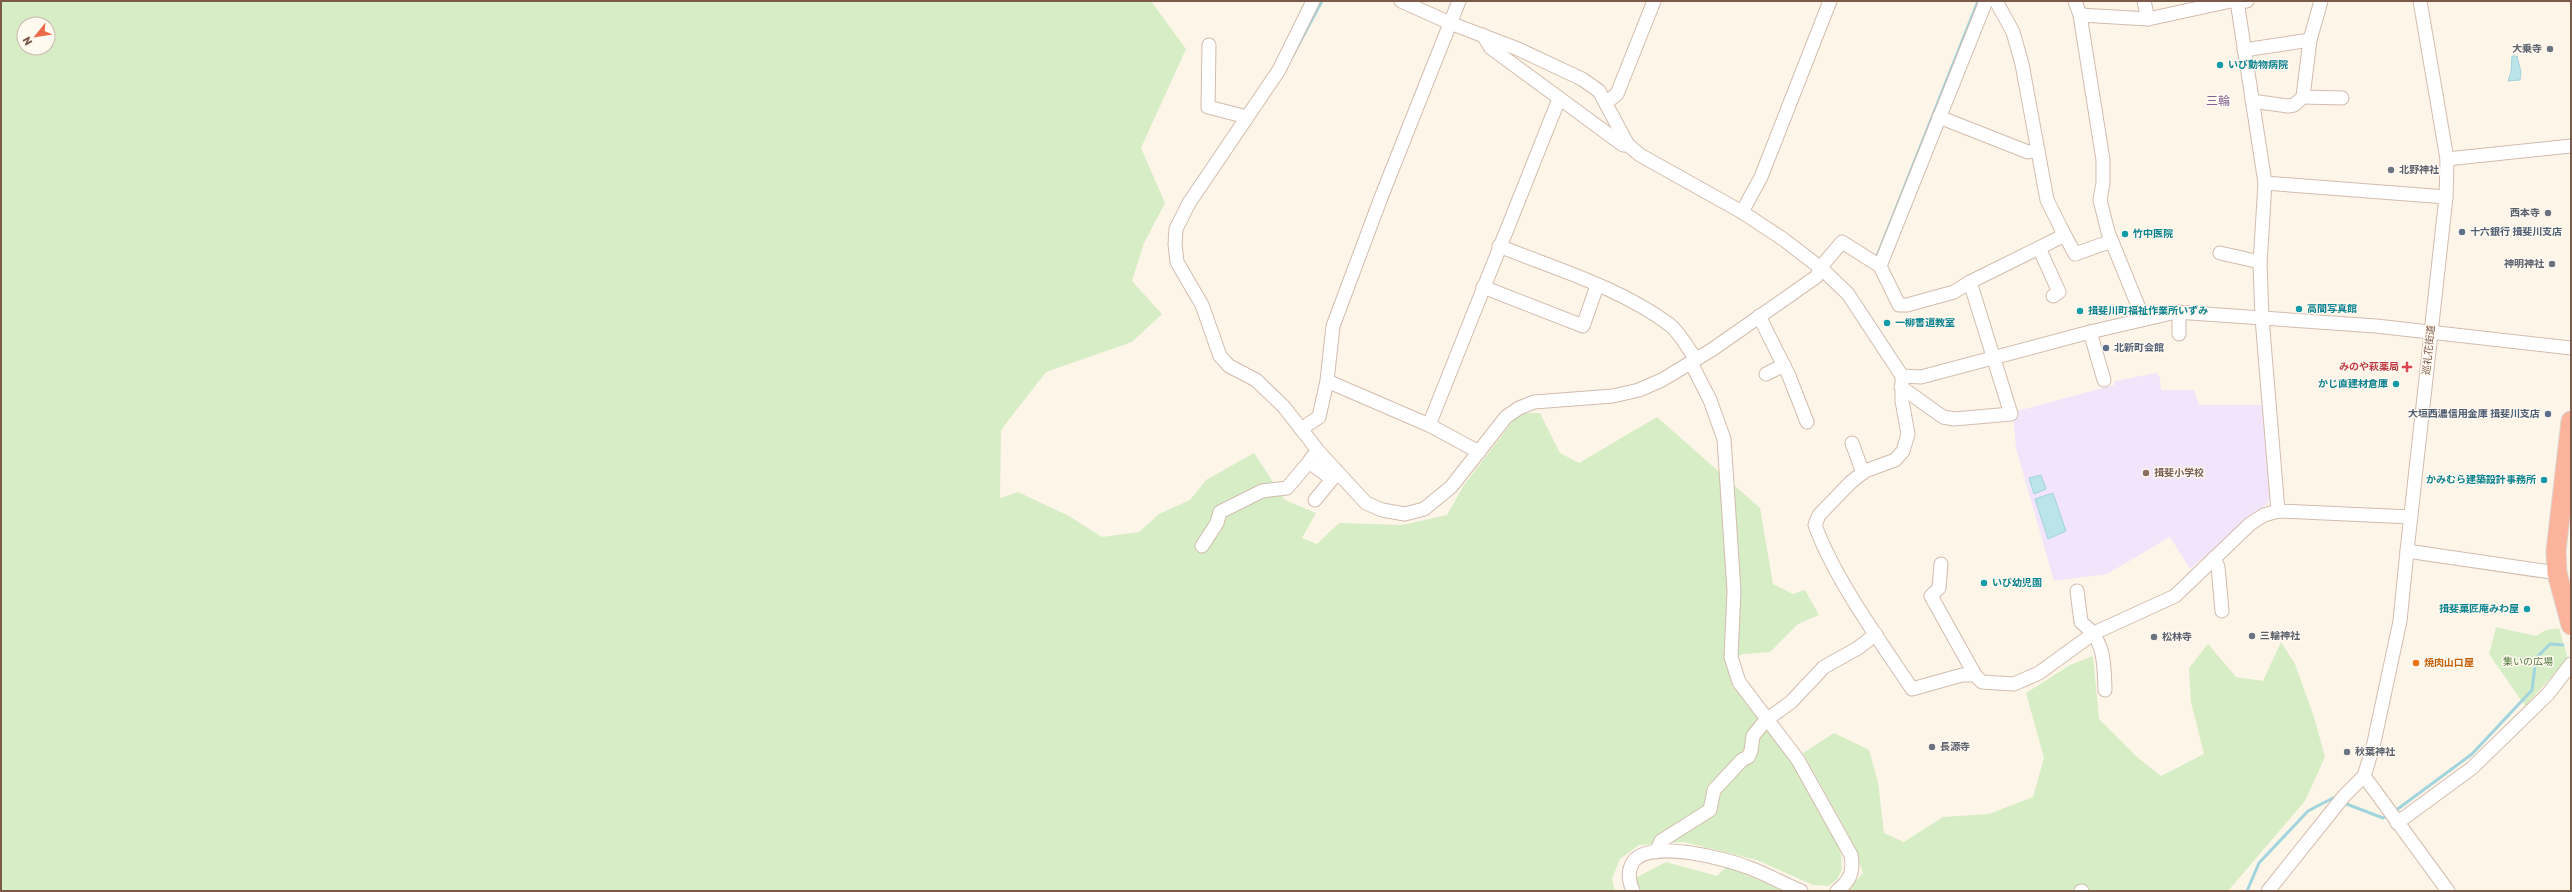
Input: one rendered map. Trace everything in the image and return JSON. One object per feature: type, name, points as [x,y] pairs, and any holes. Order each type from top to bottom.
[{"type":"highway","points":[[2571,420],[2558,529],[2571,625]]},
{"type":"street","points":[[1314,1],[1279,70],[1190,203],[1176,229],[1177,262],[1202,305],[1220,356],[1229,366],[1256,380],[1301,429],[1336,476],[1366,503],[1382,510],[1405,514],[1424,508],[1451,487],[1506,417],[1519,408],[1534,402],[1613,396],[1638,390],[1662,380],[1693,361],[1816,277],[1825,262],[1842,242],[1880,266],[1899,305],[1907,305],[1954,292],[1970,282],[2062,237],[2062,230]]},
{"type":"street","points":[[1401,1],[1450,23],[1518,48],[1582,79],[1599,91],[1628,146]]},
{"type":"street","points":[[1301,429],[1319,417],[1327,381],[1333,326],[1382,195],[1459,1]]},
{"type":"street","points":[[1608,101],[1617,94],[1654,1]]},
{"type":"street","points":[[1742,212],[1761,177],[1830,1]]},
{"type":"street","points":[[1880,266],[1986,1]]},
{"type":"street","points":[[1996,1],[2013,32],[2022,64],[2047,200],[2075,254],[2112,241]]},
{"type":"street","points":[[2075,1],[2080,15],[2103,160],[2103,183],[2100,200],[2112,241],[2143,318]]},
{"type":"street","points":[[2144,1],[2148,19]]},
{"type":"street","points":[[2080,15],[2148,19],[2231,1],[2241,2],[2244,50],[2265,182],[2260,262],[2262,318],[2278,511]]},
{"type":"street","points":[[2252,100],[2288,106],[2294,105],[2303,97],[2310,40],[2322,1]]},
{"type":"street","name":"巡礼花街道","points":[[2364,776],[2373,747],[2400,621],[2446,197],[2447,159],[2421,1]]},
{"type":"street","points":[[1483,35],[1491,48],[1623,145],[1628,146],[1640,155],[1742,212],[1782,238],[1822,269],[1848,294],[1902,381],[1943,416],[1954,419],[2012,414],[1970,282]]},
{"type":"street","points":[[2244,50],[2310,40]]},
{"type":"street","points":[[1210,45],[1208,107],[1247,117]]},
{"type":"street","points":[[2303,97],[2342,98]]},
{"type":"street","points":[[1429,425],[1499,246],[1559,99]]},
{"type":"street","points":[[1939,117],[2028,152],[2038,150]]},
{"type":"street","points":[[2447,159],[2571,146]]},
{"type":"street","points":[[2265,182],[2446,197]]},
{"type":"street","points":[[1499,246],[1597,286],[1636,304],[1671,326],[1693,361],[1710,400],[1724,439],[1734,591],[1731,656],[1739,682],[1770,719],[1798,760],[1851,855],[1853,868],[1848,882],[1836,891]]},
{"type":"street","points":[[2039,248],[2059,292],[2052,296]]},
{"type":"street","points":[[2220,252],[2260,262]]},
{"type":"street","points":[[1483,287],[1583,326],[1597,286]]},
{"type":"street","points":[[1902,381],[2143,318],[2179,312],[2376,326],[2430,334],[2571,348]]},
{"type":"street","points":[[2179,312],[2179,334]]},
{"type":"street","points":[[1760,316],[1784,365],[1807,422]]},
{"type":"street","points":[[2090,332],[2104,380]]},
{"type":"street","points":[[1766,374],[1784,365]]},
{"type":"street","points":[[1327,381],[1429,425],[1479,452]]},
{"type":"street","points":[[1902,381],[1908,434],[1903,451],[1895,460],[1863,473],[1851,482],[1820,515],[1815,525],[1822,544],[1876,634],[1912,689],[1962,675],[1975,675]]},
{"type":"street","points":[[1852,443],[1863,473]]},
{"type":"street","points":[[1202,546],[1217,523],[1220,512],[1262,490],[1287,488],[1318,450]]},
{"type":"street","points":[[1309,462],[1336,476]]},
{"type":"street","points":[[1315,500],[1336,476]]},
{"type":"street","points":[[1941,564],[1939,588],[1931,596],[1975,675],[1982,682],[2014,684],[2039,673],[2094,632],[2175,596],[2250,524],[2264,515],[2278,511],[2411,517]]},
{"type":"street","points":[[2407,551],[2564,574]]},
{"type":"street","points":[[2214,558],[2218,567],[2222,611]]},
{"type":"street","points":[[2077,592],[2081,622],[2094,632],[2104,658],[2105,690]]},
{"type":"street","points":[[1656,852],[1661,841],[1710,810],[1714,790],[1742,760],[1748,757],[1751,751],[1753,736],[1770,719],[1796,698],[1824,667],[1858,648],[1876,634]]},
{"type":"street","points":[[2396,821],[2472,768],[2548,694],[2571,664]]},
{"type":"street","points":[[2268,891],[2344,796],[2364,776],[2448,891]]},
{"type":"street","points":[[1633,891],[1630,883],[1629,869],[1636,859],[1643,854],[1656,852],[1683,852],[1722,860],[1750,868],[1801,891]]},
{"type":"shaded area","name":"揖斐小学校","points":[[2156,373],[2160,378],[2161,390],[2194,390],[2199,405],[2263,405],[2272,497],[2267,504],[2190,569],[2170,537],[2107,574],[2054,581],[2016,448],[2013,412],[2114,385],[2115,381]]},
{"type":"green space","points":[[1,1],[1151,1],[1186,49],[1141,148],[1165,203],[1144,243],[1132,281],[1162,314],[1132,342],[1046,372],[1001,430],[1000,498],[1018,492],[1069,516],[1102,537],[1139,532],[1159,514],[1190,500],[1206,480],[1254,453],[1285,500],[1316,513],[1302,538],[1317,544],[1339,523],[1402,525],[1447,515],[1464,485],[1519,413],[1540,413],[1560,453],[1579,463],[1657,417],[1760,508],[1773,584],[1793,594],[1805,590],[1819,615],[1798,624],[1770,652],[1744,654],[1725,660],[1733,687],[1794,762],[1835,833],[1841,854],[1842,869],[1837,880],[1828,886],[1813,885],[1757,860],[1684,842],[1639,845],[1620,859],[1612,879],[1615,891],[1,891]]},
{"type":"green space","name":"集いの広場","points":[[2496,627],[2536,636],[2546,630],[2559,628],[2568,659],[2525,706],[2489,654]]},
{"type":"green space","points":[[2281,642],[2295,664],[2314,717],[2325,757],[2305,801],[2228,891],[1847,891],[1863,873],[1849,836],[1803,753],[1834,733],[1869,750],[1878,782],[1884,833],[1904,842],[1943,817],[1989,814],[2033,797],[2044,758],[2026,693],[2070,665],[2093,656],[2099,719],[2137,757],[2161,776],[2204,754],[2191,702],[2189,668],[2208,644],[2236,677],[2263,681]]},
{"type":"green space","points":[[1666,862],[1717,876],[1726,867],[1786,891],[1640,891],[1635,878]]},
{"type":"water","points":[[2512,56],[2517,56],[2521,72],[2520,80],[2508,81],[2511,72]]},
{"type":"water","points":[[2041,475],[2046,489],[2034,494],[2029,478]]},
{"type":"water","points":[[2053,493],[2066,531],[2048,539],[2035,499]]},
{"type":"waterway","points":[[1292,57],[1322,1]]},
{"type":"waterway","points":[[1877,256],[1978,1]]},
{"type":"waterway","points":[[2395,811],[2472,754],[2532,690],[2536,658],[2550,644],[2563,645]]},
{"type":"waterway","points":[[2247,891],[2259,863],[2308,811],[2333,798],[2337,800]]},
{"type":"waterway","points":[[2344,803],[2383,818],[2389,815]]},
{"type":"place","name":"大乗寺","points":[[2550,49]]},
{"type":"place","name":"いび動物病院","points":[[2220,65]]},
{"type":"place","name":"北野神社","points":[[2391,170]]},
{"type":"place","name":"西本寺","points":[[2548,213]]},
{"type":"place","name":"十六銀行 揖斐川支店","points":[[2462,232]]},
{"type":"place","name":"竹中医院","points":[[2125,234]]},
{"type":"place","name":"神明神社","points":[[2552,264]]},
{"type":"place","name":"高間写真館","points":[[2299,309]]},
{"type":"place","name":"揖斐川町福祉作業所いずみ","points":[[2080,311]]},
{"type":"place","name":"一柳書道教室","points":[[1887,323]]},
{"type":"place","name":"北新町会館","points":[[2106,348]]},
{"type":"place","name":"みのや萩薬局","points":[[2407,367]]},
{"type":"place","name":"かじ直建材倉庫","points":[[2396,384]]},
{"type":"place","name":"大垣西濃信用金庫 揖斐川支店","points":[[2548,414]]},
{"type":"place","name":"揖斐小学校","points":[[2146,473]]},
{"type":"place","name":"かみむら建築設計事務所","points":[[2544,480]]},
{"type":"place","name":"いび幼児園","points":[[1984,583]]},
{"type":"place","name":"揖斐菓匠庵みわ屋","points":[[2527,609]]},
{"type":"place","name":"三輪神社","points":[[2252,636]]},
{"type":"place","name":"松林寺","points":[[2154,637]]},
{"type":"place","name":"焼肉山口屋","points":[[2416,663]]},
{"type":"place","name":"長源寺","points":[[1932,747]]},
{"type":"place","name":"秋葉神社","points":[[2347,752]]},
{"type":"district","name":"三輪","points":[[2218,101]]}]
